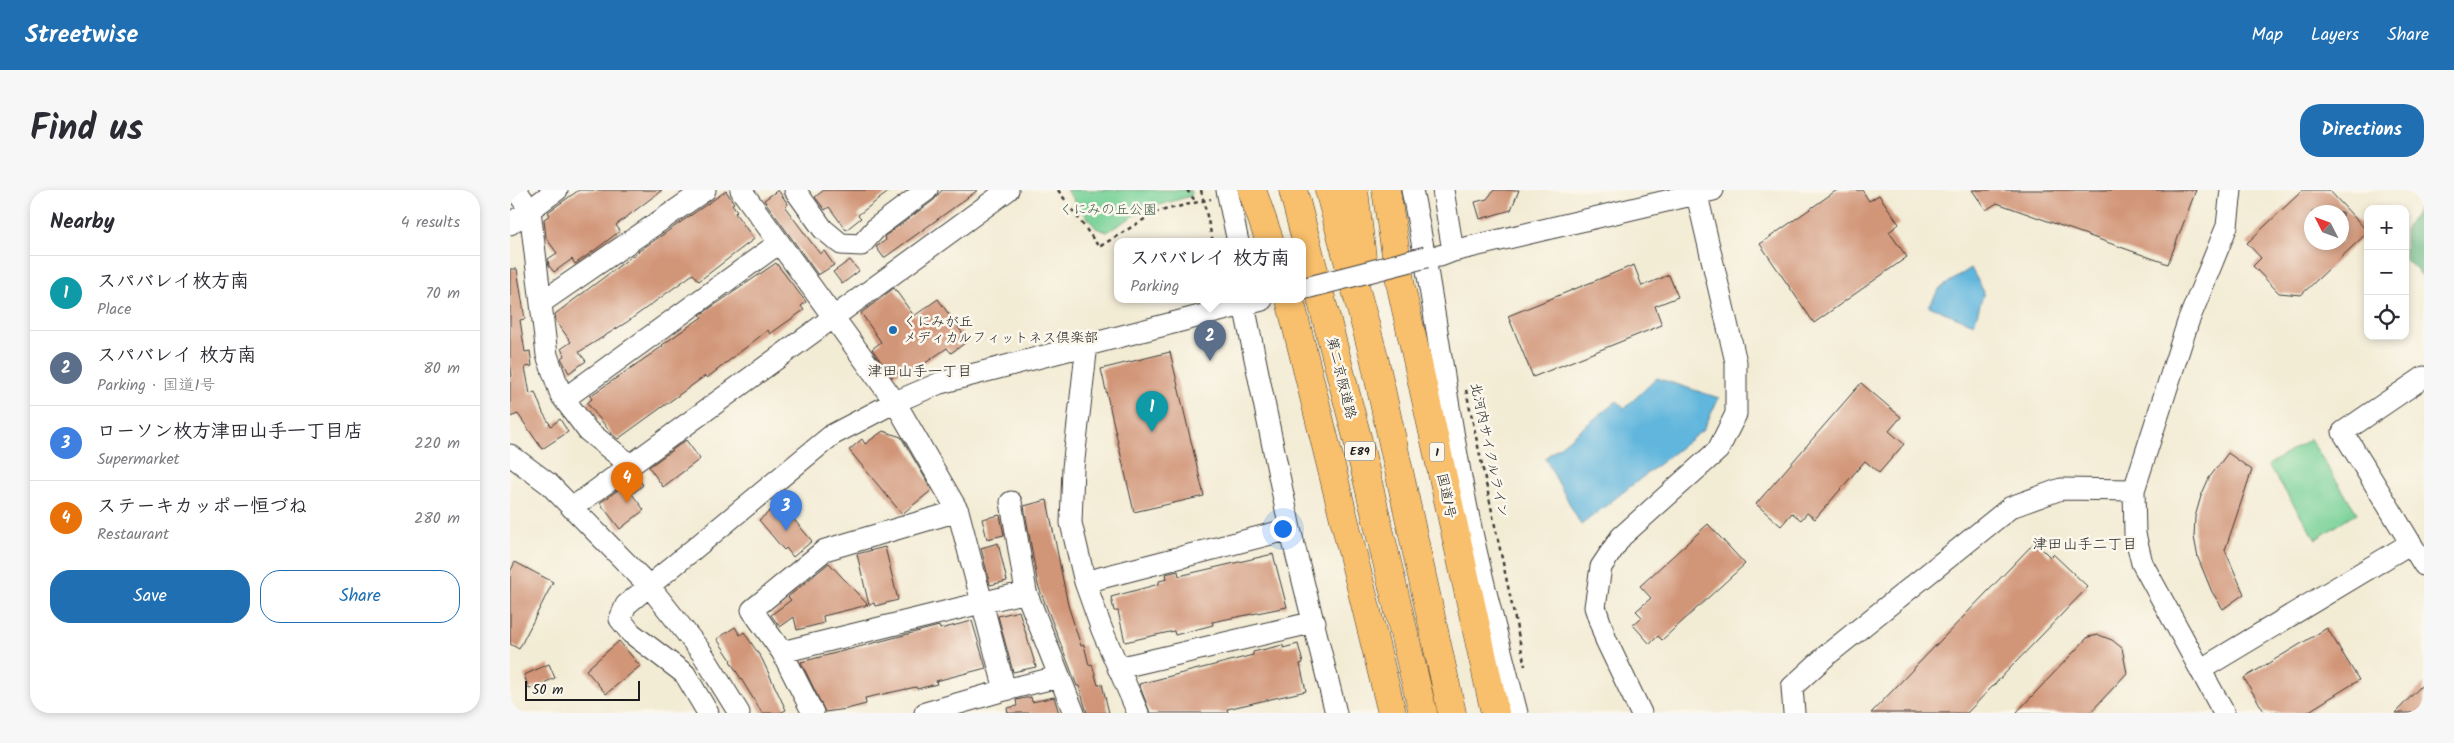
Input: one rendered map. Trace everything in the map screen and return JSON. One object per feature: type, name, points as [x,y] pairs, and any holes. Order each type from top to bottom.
[{"type":"highway","points":[[1273,190],[1291,238]]},
{"type":"highway","name":"第二京阪道路","points":[[1293,190],[1305,238]]},
{"type":"highway","name":"E89","points":[[1329,190],[1374,357],[1452,713]]},
{"type":"highway","points":[[1354,190],[1374,357]]},
{"type":"highway","name":"国道1号","points":[[1386,190],[1406,306],[1495,713]]},
{"type":"highway","points":[[1236,192],[1267,238]]},
{"type":"highway","name":"第二京阪道路","points":[[1306,240],[1345,391],[1423,713]]},
{"type":"highway","points":[[1306,283],[1345,391]]},
{"type":"highway","points":[[1291,303],[1392,713]]},
{"type":"street","points":[[516,190],[530,210],[547,355],[564,399],[588,431],[629,464]]},
{"type":"street","points":[[510,224],[558,190]]},
{"type":"street","points":[[542,302],[705,190]]},
{"type":"street","points":[[741,190],[895,402],[958,510],[1005,690]]},
{"type":"street","points":[[798,191],[823,229],[841,244],[861,245],[877,227],[928,190]]},
{"type":"street","points":[[572,508],[629,464],[1008,190]]},
{"type":"street","points":[[1412,190],[1426,257],[1463,488],[1481,573],[1517,713]]},
{"type":"street","points":[[1443,190],[1453,251]]},
{"type":"street","points":[[2224,713],[2142,563],[2135,534],[2134,490],[2188,322],[2227,226],[2232,190]]},
{"type":"street","points":[[1236,192],[1238,238]]},
{"type":"street","points":[[1306,288],[1426,257],[1440,256],[1453,251],[1705,192],[1736,362],[1736,414],[1718,450],[1621,537],[1602,567],[1595,607],[1606,640],[1641,713]]},
{"type":"street","points":[[564,399],[779,243]]},
{"type":"street","points":[[708,713],[685,674],[630,633],[620,619],[626,605],[832,436],[895,402],[940,383],[1242,303]]},
{"type":"street","points":[[1250,303],[1290,528],[1315,622],[1332,712]]},
{"type":"street","points":[[1087,344],[1073,468],[1071,524],[1085,582],[1102,630],[1138,713]]},
{"type":"street","points":[[2424,377],[2344,432],[2424,565]]},
{"type":"street","points":[[510,454],[549,484],[650,587],[702,653],[739,713]]},
{"type":"street","points":[[1794,713],[1792,686],[1827,655],[2010,507],[2060,489],[2134,490]]},
{"type":"street","points":[[1011,502],[1026,592],[1058,677],[1074,713]]},
{"type":"street","points":[[813,713],[782,652],[752,610],[824,550],[958,510]]},
{"type":"street","points":[[1085,582],[1290,528]]},
{"type":"street","points":[[2200,670],[2411,543]]},
{"type":"street","points":[[782,652],[983,601],[1026,592]]},
{"type":"street","points":[[1118,668],[1315,622]]},
{"type":"street","points":[[925,713],[1058,677]]},
{"type":"path","points":[[1058,190],[1100,246],[1156,212],[1236,192]]},
{"type":"path","points":[[1187,190],[1196,202]]},
{"type":"path","points":[[1201,190],[1212,238]]},
{"type":"path","name":"北河内サイクルライン","points":[[1466,388],[1527,674]]},
{"type":"green space","name":"くにみの丘公園","points":[[1066,190],[1191,190],[1191,196],[1145,209],[1107,232],[1096,228]]},
{"type":"green space","points":[[2424,199],[2424,278],[2409,263],[2409,223]]},
{"type":"green space","points":[[2310,439],[2357,513],[2316,539],[2268,465]]},
{"type":"water","points":[[1971,268],[1984,292],[1974,324],[1929,306],[1939,289]]},
{"type":"water","points":[[1657,378],[1719,398],[1703,430],[1581,525],[1545,458],[1617,401],[1625,408]]},
{"type":"building","points":[[579,190],[662,190],[616,225],[620,231],[595,250],[575,264],[572,259],[554,272],[549,266],[548,259],[557,253],[546,238],[544,219],[550,215],[548,212]]},
{"type":"building","points":[[778,190],[788,204],[785,207],[805,234],[820,254],[824,251],[834,265],[818,275],[764,200]]},
{"type":"building","points":[[824,190],[891,190],[858,215],[861,218],[846,230],[829,207],[825,210],[815,197]]},
{"type":"building","points":[[942,190],[978,190],[884,258],[876,247],[886,240],[885,236],[934,200]]},
{"type":"building","points":[[1494,190],[1519,190],[1511,210],[1480,219],[1475,202],[1487,199]]},
{"type":"building","points":[[1837,190],[1862,190],[1869,201],[1879,195],[1899,224],[1889,232],[1907,257],[1814,323],[1760,244]]},
{"type":"building","points":[[1972,190],[2196,190],[2168,264],[1997,203],[1986,210]]},
{"type":"building","points":[[2303,190],[2329,190],[2343,205],[2304,205],[2304,250],[2349,250],[2301,295],[2279,293],[2253,266],[2261,258],[2247,243]]},
{"type":"building","points":[[726,191],[734,203],[732,204],[737,211],[735,213],[754,239],[699,281],[693,274],[627,322],[579,352],[586,361],[569,373],[561,358],[565,355],[561,349],[571,342],[556,321],[555,314],[639,251]]},
{"type":"building","points":[[2349,212],[2364,228],[2364,236],[2349,250]]},
{"type":"building","points":[[850,260],[859,271],[842,284],[833,272]]},
{"type":"building","points":[[776,263],[806,302],[801,306],[804,310],[770,334],[768,330],[707,378],[705,376],[618,439],[612,434],[587,403],[592,399],[590,396],[663,346],[702,317],[700,315]]},
{"type":"building","points":[[1634,265],[1642,286],[1669,275],[1678,297],[1655,306],[1662,325],[1533,377],[1508,316]]},
{"type":"building","points":[[510,269],[517,269],[525,319],[520,320],[525,352],[530,351],[532,366],[525,367],[530,394],[535,392],[543,413],[551,426],[560,419],[568,432],[542,449],[518,414],[510,417],[510,377],[512,376],[510,363]]},
{"type":"building","points":[[894,288],[914,316],[938,299],[968,341],[951,353],[947,348],[908,375],[904,369],[892,377],[872,349],[881,342],[861,313]]},
{"type":"building","points":[[1170,352],[1204,496],[1134,512],[1101,369]]},
{"type":"building","points":[[1861,383],[1901,417],[1889,431],[1904,444],[1879,473],[1865,461],[1815,519],[1807,513],[1801,520],[1792,513],[1781,526],[1756,504]]},
{"type":"building","points":[[883,431],[901,437],[932,490],[902,514],[849,450],[862,439],[865,444]]},
{"type":"building","points":[[686,440],[700,459],[663,487],[649,467]]},
{"type":"building","points":[[2228,453],[2252,470],[2225,550],[2244,594],[2223,609],[2212,592],[2198,558],[2194,537],[2195,517],[2201,496],[2209,478]]},
{"type":"building","points":[[637,476],[643,485],[632,494],[644,510],[620,529],[600,503]]},
{"type":"building","points":[[1047,500],[1068,605],[1081,646],[1084,645],[1089,665],[1092,664],[1098,685],[1102,684],[1109,713],[1087,713],[1079,686],[1077,686],[1038,585],[1024,506]]},
{"type":"building","points":[[780,503],[812,541],[793,557],[786,548],[784,550],[759,520]]},
{"type":"building","points":[[1000,515],[1004,535],[987,539],[982,519]]},
{"type":"building","points":[[1708,524],[1745,564],[1662,640],[1658,636],[1650,644],[1633,625],[1642,617],[1636,611],[1651,598],[1640,586]]},
{"type":"building","points":[[2035,542],[2050,557],[2053,554],[2088,587],[1967,713],[1871,713]]},
{"type":"building","points":[[998,543],[1007,581],[990,585],[981,548]]},
{"type":"building","points":[[885,547],[898,600],[875,606],[874,603],[869,605],[857,554]]},
{"type":"building","points":[[1273,554],[1287,607],[1212,622],[1213,625],[1175,635],[1174,631],[1125,642],[1118,611],[1114,611],[1111,597],[1159,584],[1159,581],[1167,579],[1166,574],[1178,571],[1179,576]]},
{"type":"building","points":[[515,562],[553,582],[519,649],[510,644],[510,572]]},
{"type":"building","points":[[829,563],[868,605],[823,616],[824,623],[797,630],[794,617],[780,627],[771,615],[791,600],[788,597]]},
{"type":"building","points":[[1019,611],[1036,667],[1013,672],[998,616]]},
{"type":"building","points":[[972,621],[986,668],[936,681],[937,684],[917,689],[916,687],[865,698],[866,704],[847,709],[825,712],[801,662],[939,626],[940,629]]},
{"type":"building","points":[[735,627],[740,635],[744,632],[762,659],[786,710],[780,713],[762,713],[730,661],[717,639]]},
{"type":"building","points":[[2327,628],[2359,680],[2306,713],[2265,713],[2244,678]]},
{"type":"building","points":[[2099,635],[2112,640],[2122,648],[2127,673],[2090,713],[2016,713],[2088,637]]},
{"type":"building","points":[[619,641],[640,666],[606,694],[586,670]]},
{"type":"building","points":[[1298,644],[1303,663],[1300,664],[1306,691],[1227,709],[1228,713],[1150,713],[1139,684],[1253,655],[1253,652],[1283,645],[1283,648]]},
{"type":"building","points":[[549,664],[555,678],[529,689],[524,675]]},
{"type":"building","points":[[2424,683],[2424,713],[2395,713]]},
{"type":"building","points":[[1031,697],[1032,702],[1054,697],[1059,713],[1008,713],[1007,708],[1017,706],[1016,700]]},
{"type":"place","name":"くにみが丘 メディカルフィットネス倶楽部","points":[[893,330]]},
{"type":"place","name":"スパバレイ 枚方南","points":[[1210,361]]},
{"type":"place","name":"スパバレイ枚方南","points":[[1152,432]]},
{"type":"place","name":"ステーキカッポー恒づね","points":[[627,503]]},
{"type":"place","name":"ローソン枚方津田山手一丁目店","points":[[786,531]]},
{"type":"district","name":"津田山手一丁目","points":[[920,372]]},
{"type":"district","name":"津田山手二丁目","points":[[2085,545]]}]
